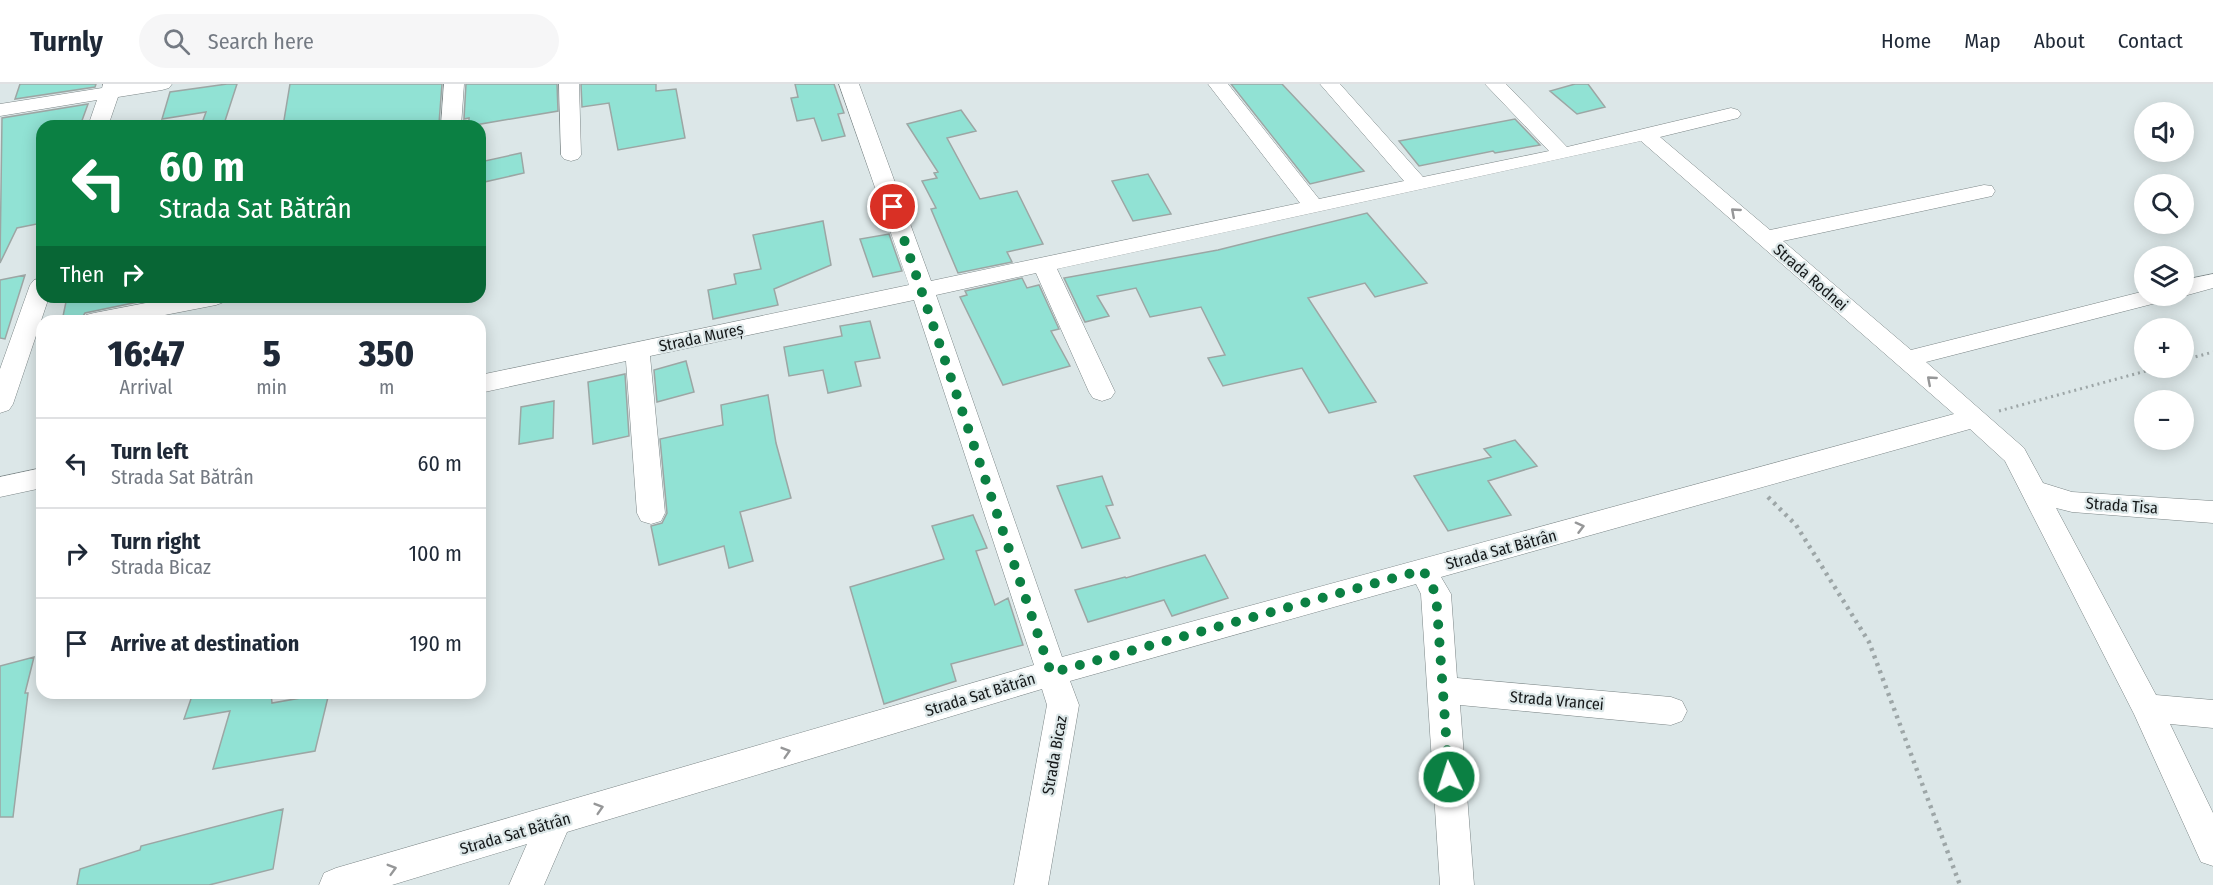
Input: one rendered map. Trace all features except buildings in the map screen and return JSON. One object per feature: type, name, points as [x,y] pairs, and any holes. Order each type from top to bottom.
[{"type":"street","points":[[0,110],[111,88],[162,84]]},
{"type":"street","points":[[451,120],[454,84]]},
{"type":"street","points":[[569,84],[571,155]]},
{"type":"street","name":"Strada Bicaz","points":[[849,84],[922,289],[1063,705],[1031,885]]},
{"type":"street","points":[[1218,84],[1313,206]]},
{"type":"street","points":[[1330,84],[1418,184]]},
{"type":"street","points":[[1503,85],[1563,154]]},
{"type":"street","points":[[100,120],[111,88]]},
{"type":"street","name":"Strada Mureș","points":[[486,383],[1563,154],[1731,114]]},
{"type":"street","name":"Strada Rodnei","points":[[1646,135],[2015,455],[2147,708],[2213,850]]},
{"type":"street","points":[[1766,238],[1984,191]]},
{"type":"street","points":[[1043,263],[1102,392]]},
{"type":"street","points":[[2194,286],[2213,281]]},
{"type":"street","points":[[1907,359],[2134,302]]},
{"type":"street","points":[[124,315],[186,303]]},
{"type":"street","points":[[0,404],[33,333],[36,317]]},
{"type":"street","points":[[0,340],[33,333]]},
{"type":"street","points":[[637,350],[651,513]]},
{"type":"street","name":"Strada Sat Bătrân","points":[[336,885],[1051,673],[1975,418]]},
{"type":"street","points":[[0,487],[36,479]]},
{"type":"street","name":"Strada Tisa","points":[[2032,490],[2072,502],[2213,512]]},
{"type":"street","points":[[1423,570],[1436,594],[1457,885]]},
{"type":"street","name":"Strada Vrancei","points":[[1443,690],[1671,711]]},
{"type":"street","points":[[2147,708],[2213,714]]},
{"type":"street","points":[[526,885],[556,820]]},
{"type":"path","points":[[2194,357],[2213,352]]},
{"type":"path","points":[[1975,418],[2134,374]]},
{"type":"path","points":[[1750,480],[1796,525],[1869,642],[1960,885]]},
{"type":"route","points":[[893,207],[1051,673],[1423,570],[1436,594],[1449,777]]}]
